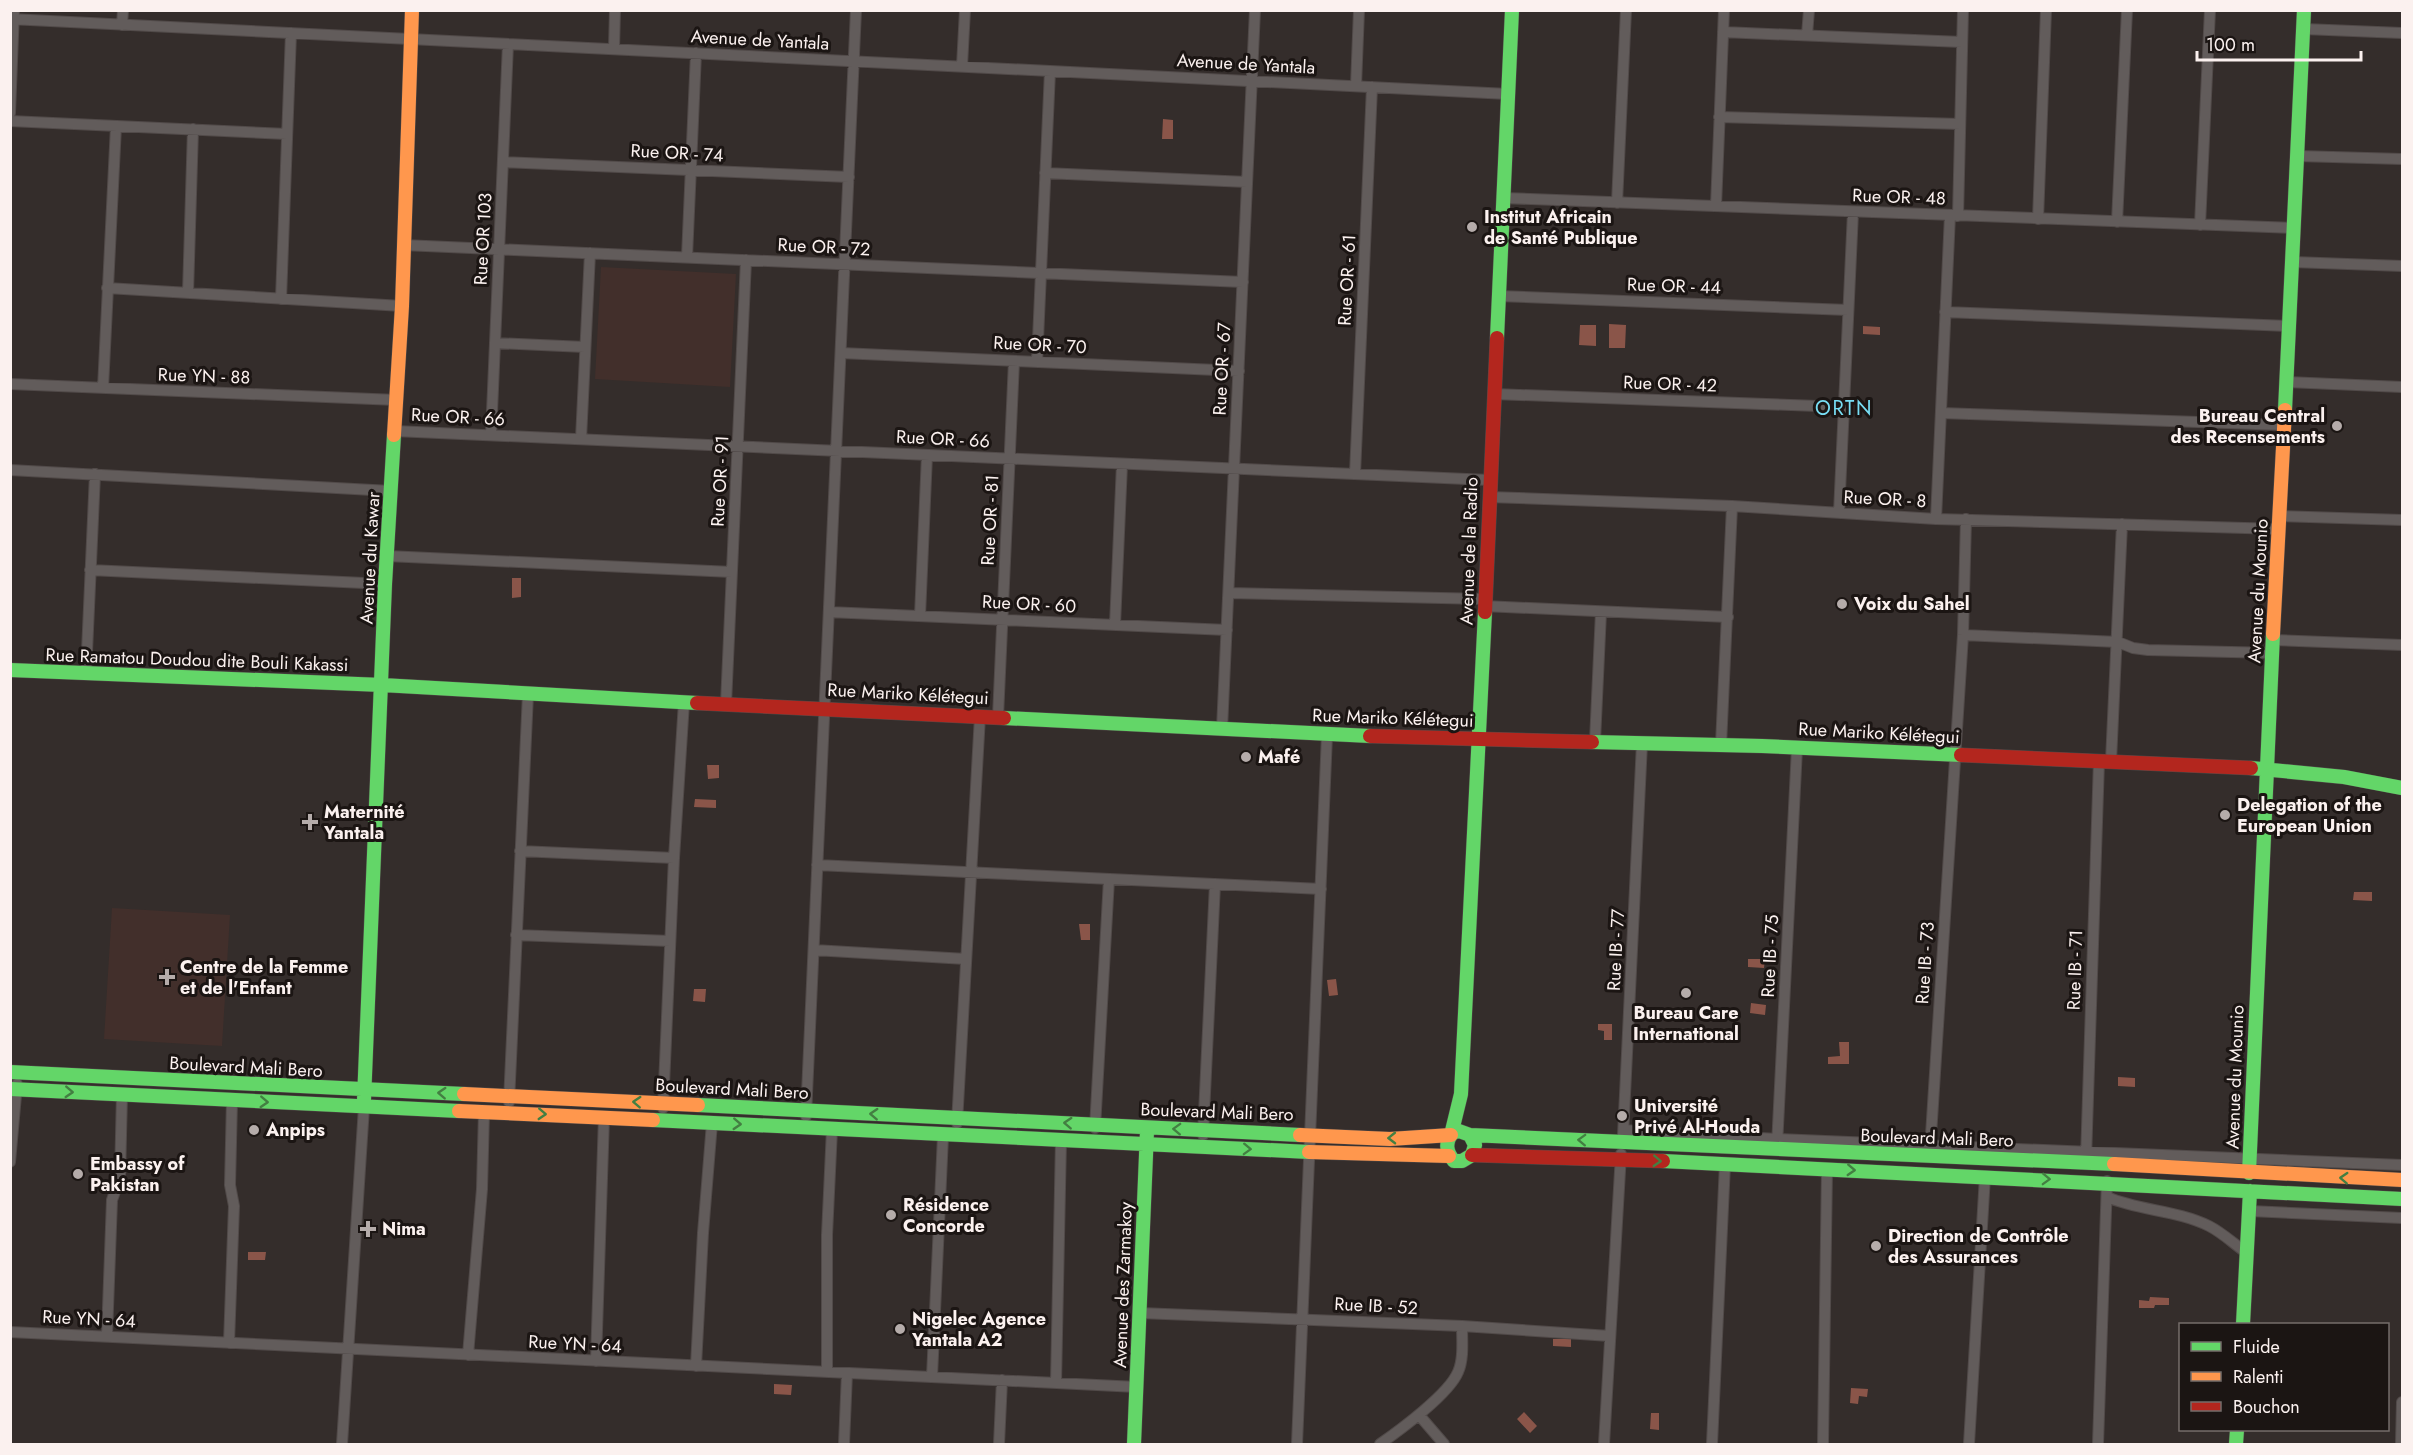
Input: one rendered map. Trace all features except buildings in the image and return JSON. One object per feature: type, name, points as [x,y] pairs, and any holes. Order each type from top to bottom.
[{"type":"street","points":[[122,25],[123,10]]},
{"type":"street","name":"Avenue du Kawar","points":[[364,1107],[385,584],[402,306],[412,10]]},
{"type":"street","points":[[614,49],[615,10]]},
{"type":"street","points":[[805,1128],[856,10]]},
{"type":"street","points":[[962,66],[964,10]]},
{"type":"street","name":"Rue OR - 67","points":[[1222,729],[1255,10]]},
{"type":"street","points":[[1356,86],[1359,10]]},
{"type":"street","name":"Avenue de la Radio","points":[[1461,1094],[1480,739],[1489,480],[1512,10]]},
{"type":"street","points":[[1617,203],[1626,10]]},
{"type":"street","points":[[1716,206],[1724,10]]},
{"type":"street","points":[[1807,35],[1809,10]]},
{"type":"street","points":[[1936,519],[1945,312],[1960,124],[1963,10]]},
{"type":"street","points":[[2038,219],[2046,10]]},
{"type":"street","points":[[2117,222],[2127,10]]},
{"type":"street","points":[[2200,225],[2210,10]]},
{"type":"street","name":"Avenue du Mounio","points":[[2249,1166],[2266,769],[2295,228],[2304,10]]},
{"type":"street","points":[[10,114],[13,16]]},
{"type":"street","name":"Avenue de Yantala","points":[[13,16],[122,25],[1508,94]]},
{"type":"street","points":[[2304,29],[2403,33]]},
{"type":"street","points":[[1723,32],[1962,42]]},
{"type":"street","points":[[281,299],[291,33]]},
{"type":"street","name":"Rue OR 103","points":[[491,435],[508,44]]},
{"type":"street","points":[[687,258],[696,53]]},
{"type":"street","points":[[1037,362],[1050,71]]},
{"type":"street","name":"Rue OR - 61","points":[[1354,474],[1372,87]]},
{"type":"street","points":[[1719,117],[1960,124]]},
{"type":"street","points":[[10,121],[287,134]]},
{"type":"street","points":[[102,388],[116,126]]},
{"type":"street","points":[[188,293],[193,129]]},
{"type":"street","points":[[2298,156],[2403,159]]},
{"type":"street","name":"Rue OR - 74","points":[[503,162],[849,177]]},
{"type":"street","points":[[1046,173],[1247,182]]},
{"type":"street","name":"Rue OR - 48","points":[[1503,198],[2295,228]]},
{"type":"street","points":[[1839,513],[1852,212]]},
{"type":"street","name":"Rue OR - 72","points":[[403,245],[1243,282]]},
{"type":"street","points":[[581,439],[590,253]]},
{"type":"street","name":"Rue OR - 91","points":[[726,704],[746,260]]},
{"type":"street","points":[[2293,262],[2403,266]]},
{"type":"street","points":[[107,288],[402,306]]},
{"type":"street","name":"Rue OR - 44","points":[[1498,296],[1848,310]]},
{"type":"street","points":[[1945,312],[2290,326]]},
{"type":"street","points":[[495,343],[585,347]]},
{"type":"street","name":"Rue OR - 70","points":[[841,353],[1239,371]]},
{"type":"street","name":"Rue OR - 81","points":[[998,717],[1014,361]]},
{"type":"street","points":[[2287,382],[2403,387]]},
{"type":"street","name":"Rue YN - 88","points":[[10,384],[397,400]]},
{"type":"street","name":"Rue OR - 42","points":[[1494,394],[1844,407]]},
{"type":"street","points":[[1941,413],[2285,425]]},
{"type":"street","name":"Rue OR - 66","points":[[395,431],[1489,480]]},
{"type":"street","points":[[920,616],[927,455]]},
{"type":"street","points":[[1115,625],[1122,464]]},
{"type":"street","points":[[10,470],[391,491]]},
{"type":"street","points":[[86,674],[95,474]]},
{"type":"street","name":"Rue OR - 8","points":[[1489,497],[1732,506],[1936,519],[2122,524],[2403,520]]},
{"type":"street","points":[[1721,745],[1732,506]]},
{"type":"street","name":"Rue IB - 73","points":[[1929,1173],[1962,635],[1966,519]]},
{"type":"street","name":"Rue IB - 71","points":[[2085,1180],[2105,761],[2118,642],[2122,524]]},
{"type":"street","points":[[387,556],[732,572]]},
{"type":"street","points":[[90,570],[385,584]]},
{"type":"street","points":[[1230,593],[1484,603],[1601,612],[1728,617]]},
{"type":"street","name":"Rue OR - 60","points":[[829,612],[1227,630]]},
{"type":"street","points":[[1595,741],[1601,612]]},
{"type":"street","points":[[1962,635],[2118,642],[2140,649],[2403,645]]},
{"type":"street","name":"Rue Ramatou Doudou dite Bouli Kakassi","points":[[10,670],[382,685]]},
{"type":"street","name":"Rue Mariko Kélétegui","points":[[382,685],[1327,735],[1721,745],[2266,769],[2344,777],[2403,788]]},
{"type":"street","points":[[508,1113],[528,694]]},
{"type":"street","points":[[662,1121],[674,858],[684,702]]},
{"type":"street","points":[[932,1377],[950,1136],[958,1118],[980,716]]},
{"type":"street","points":[[1297,1444],[1327,735]]},
{"type":"street","name":"Rue IB - 77","points":[[1604,1444],[1623,1136],[1642,743]]},
{"type":"street","name":"Rue IB - 75","points":[[1775,1167],[1797,748]]},
{"type":"street","points":[[520,851],[674,858]]},
{"type":"street","points":[[818,865],[1321,889]]},
{"type":"street","points":[[1094,1142],[1109,879]]},
{"type":"street","points":[[1203,1147],[1215,884]]},
{"type":"street","points":[[516,934],[670,941]]},
{"type":"street","points":[[814,950],[966,959]]},
{"type":"street","points":[[10,1162],[14,1073]]},
{"type":"street","name":"Boulevard Mali Bero","points":[[14,1073],[1390,1139],[1451,1135]]},
{"type":"street","name":"Boulevard Mali Bero","points":[[14,1089],[950,1136],[1390,1156],[1449,1155]]},
{"type":"street","points":[[107,1335],[112,1200],[120,1177],[122,1094]]},
{"type":"street","points":[[1461,1094],[1470,1135],[1475,1145],[1468,1159],[1458,1161],[1449,1155],[1445,1147],[1451,1135],[1461,1094]]},
{"type":"street","points":[[230,1343],[234,1206],[230,1185],[232,1100]]},
{"type":"street","points":[[342,1444],[364,1107]]},
{"type":"street","points":[[468,1355],[482,1190],[484,1112]]},
{"type":"street","points":[[596,1361],[604,1117]]},
{"type":"street","points":[[696,1366],[712,1123]]},
{"type":"street","name":"Avenue des Zarmakoy","points":[[1134,1444],[1148,1128]]},
{"type":"street","points":[[827,1372],[827,1235],[832,1129]]},
{"type":"street","points":[[1451,1135],[1461,1131],[1470,1135]]},
{"type":"street","name":"Boulevard Mali Bero","points":[[1470,1135],[1623,1136],[2086,1158],[2172,1167],[2403,1165]]},
{"type":"street","points":[[1056,1383],[1060,1140]]},
{"type":"street","name":"Boulevard Mali Bero","points":[[1472,1155],[1621,1159],[2107,1181],[2403,1199]]},
{"type":"street","points":[[1712,1444],[1725,1164]]},
{"type":"street","name":"Boulevard Mali Bero","points":[[2249,1166],[2403,1180]]},
{"type":"street","points":[[1823,1444],[1827,1169]]},
{"type":"street","points":[[1969,1444],[1985,1176]]},
{"type":"street","points":[[2098,1444],[2107,1181]]},
{"type":"street","points":[[2243,1323],[2250,1191]]},
{"type":"street","points":[[2107,1197],[2125,1205],[2163,1211],[2210,1227],[2247,1253]]},
{"type":"street","points":[[2250,1211],[2403,1218]]},
{"type":"street","name":"Rue IB - 52","points":[[1140,1312],[1462,1326],[1610,1336]]},
{"type":"street","points":[[1380,1444],[1419,1415],[1454,1380],[1458,1372],[1462,1326]]},
{"type":"street","name":"Rue YN - 64","points":[[10,1332],[1137,1387]]},
{"type":"street","points":[[844,1444],[847,1373]]},
{"type":"street","points":[[999,1444],[1002,1380]]},
{"type":"street","points":[[2401,1444],[2403,1402]]},
{"type":"street","points":[[1419,1415],[1444,1444]]},
{"type":"shaded area","points":[[1163,119],[1173,120],[1173,139],[1162,139]]},
{"type":"shaded area","points":[[601,267],[736,274],[730,387],[595,379]]},
{"type":"shaded area","points":[[1609,324],[1626,325],[1625,348],[1609,348]]},
{"type":"shaded area","points":[[1580,325],[1596,325],[1596,346],[1579,345]]},
{"type":"shaded area","points":[[1863,326],[1880,327],[1880,335],[1863,334]]},
{"type":"shaded area","points":[[512,578],[521,578],[521,597],[512,598]]},
{"type":"shaded area","points":[[707,765],[719,765],[719,778],[708,779]]},
{"type":"shaded area","points":[[695,799],[716,800],[716,808],[694,807]]},
{"type":"shaded area","points":[[2354,892],[2372,892],[2372,901],[2353,900]]},
{"type":"shaded area","name":"Centre de la Femme et de l'Enfant","points":[[112,908],[230,915],[222,1046],[104,1039]]},
{"type":"shaded area","points":[[1079,924],[1090,924],[1090,940],[1081,940]]},
{"type":"shaded area","points":[[1748,959],[1765,959],[1764,968],[1748,967]]},
{"type":"shaded area","points":[[1336,979],[1338,995],[1329,996],[1327,980]]},
{"type":"shaded area","points":[[694,989],[706,989],[705,1002],[693,1001]]},
{"type":"shaded area","points":[[1751,1003],[1766,1005],[1765,1015],[1750,1013]]},
{"type":"shaded area","points":[[1598,1024],[1612,1024],[1612,1040],[1604,1040],[1604,1031],[1598,1030]]},
{"type":"shaded area","points":[[1839,1042],[1849,1042],[1849,1064],[1828,1064],[1828,1057],[1840,1056]]},
{"type":"shaded area","points":[[2118,1077],[2135,1078],[2135,1087],[2118,1086]]},
{"type":"shaded area","points":[[248,1252],[266,1252],[265,1260],[248,1260]]},
{"type":"shaded area","points":[[2150,1297],[2169,1298],[2169,1305],[2139,1308],[2139,1300],[2149,1301]]},
{"type":"shaded area","points":[[1553,1339],[1571,1339],[1571,1347],[1553,1346]]},
{"type":"shaded area","points":[[774,1384],[792,1385],[791,1395],[774,1394]]},
{"type":"shaded area","points":[[1851,1388],[1868,1389],[1867,1397],[1859,1396],[1858,1404],[1850,1403]]},
{"type":"shaded area","points":[[1524,1412],[1537,1426],[1530,1433],[1517,1419]]},
{"type":"shaded area","points":[[1651,1413],[1659,1413],[1659,1430],[1650,1429]]},
{"type":"traffic: fast","points":[[1497,338],[1512,10]]},
{"type":"traffic: fast","points":[[2285,410],[2304,10]]},
{"type":"traffic: fast","points":[[364,1100],[385,584],[394,435]]},
{"type":"traffic: fast","points":[[1451,1135],[1461,1094],[1485,612]]},
{"type":"traffic: fast","points":[[2249,1173],[2273,634]]},
{"type":"traffic: fast","points":[[10,670],[382,685],[697,703]]},
{"type":"traffic: fast","points":[[1004,718],[1370,736]]},
{"type":"traffic: fast","points":[[1592,742],[1762,746],[1961,755]]},
{"type":"traffic: fast","points":[[2251,768],[2344,777],[2402,788]]},
{"type":"traffic: fast","points":[[10,1072],[464,1094]]},
{"type":"traffic: fast","points":[[10,1089],[459,1111]]},
{"type":"traffic: fast","points":[[698,1105],[1300,1135]]},
{"type":"traffic: fast","points":[[653,1120],[1309,1152]]},
{"type":"traffic: fast","points":[[1134,1444],[1147,1131]]},
{"type":"traffic: fast","points":[[1470,1135],[1475,1145],[1472,1155],[1462,1161],[1454,1161],[1449,1154],[1447,1144],[1452,1133],[1459,1131],[1470,1135],[2114,1164]]},
{"type":"traffic: fast","points":[[1663,1161],[2402,1199]]},
{"type":"traffic: fast","points":[[2243,1323],[2250,1191]]},
{"type":"traffic: fast","points":[[2236,1444],[2237,1431]]},
{"type":"traffic: slow","points":[[394,435],[402,306],[412,10]]},
{"type":"traffic: slow","points":[[2273,634],[2285,410]]},
{"type":"traffic: slow","points":[[464,1094],[698,1105]]},
{"type":"traffic: slow","points":[[459,1111],[653,1120]]},
{"type":"traffic: slow","points":[[1300,1135],[1390,1139],[1451,1135]]},
{"type":"traffic: slow","points":[[1309,1152],[1449,1156]]},
{"type":"traffic: slow","points":[[2114,1164],[2402,1180]]},
{"type":"traffic: jam","points":[[1485,612],[1497,338]]},
{"type":"traffic: jam","points":[[697,703],[1004,718]]},
{"type":"traffic: jam","points":[[1370,736],[1592,742]]},
{"type":"traffic: jam","points":[[1961,755],[2251,768]]},
{"type":"traffic: jam","points":[[1472,1155],[1663,1161]]},
{"type":"place","name":"Institut Africain de Santé Publique","points":[[1472,227]]},
{"type":"place","name":"Bureau Central des Recensements","points":[[2337,426]]},
{"type":"place","name":"Voix du Sahel","points":[[1842,604]]},
{"type":"place","name":"Mafé","points":[[1246,757]]},
{"type":"place","name":"Delegation of the European Union","points":[[2225,815]]},
{"type":"place","name":"Maternité Yantala","points":[[310,822]]},
{"type":"place","name":"Centre de la Femme et de l'Enfant","points":[[167,977]]},
{"type":"place","name":"Bureau Care International","points":[[1686,993]]},
{"type":"place","name":"Université Privé Al-Houda","points":[[1622,1116]]},
{"type":"place","name":"Anpips","points":[[254,1130]]},
{"type":"place","name":"Embassy of Pakistan","points":[[78,1174]]},
{"type":"place","name":"Résidence Concorde","points":[[891,1215]]},
{"type":"place","name":"Nima","points":[[368,1229]]},
{"type":"place","name":"Direction de Contrôle des Assurances","points":[[1876,1246]]},
{"type":"place","name":"Nigelec Agence Yantala A2","points":[[900,1329]]},
{"type":"district","name":"ORTN","points":[[1844,408]]}]
